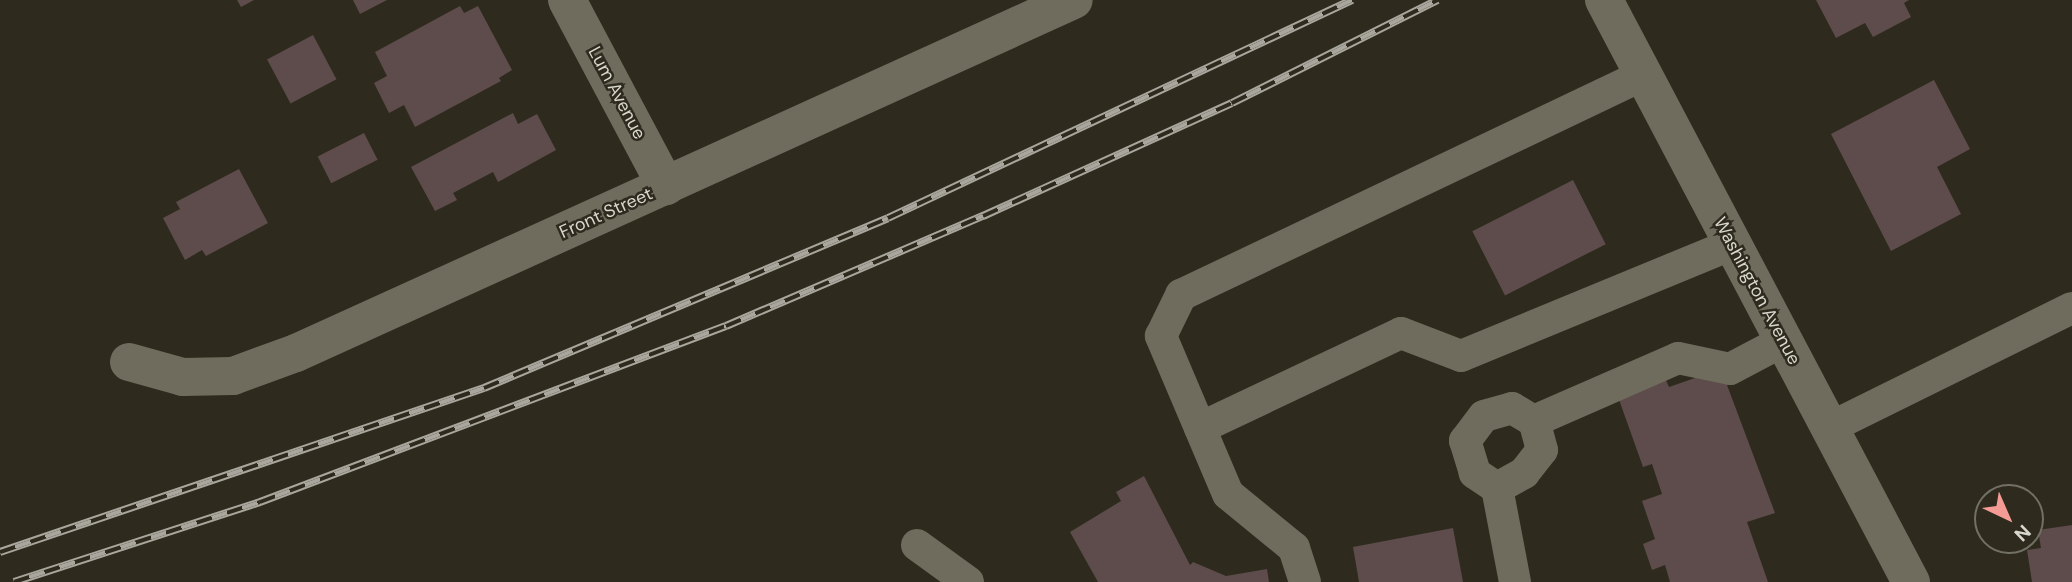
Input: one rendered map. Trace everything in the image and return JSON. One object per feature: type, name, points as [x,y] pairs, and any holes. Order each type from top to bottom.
[{"type":"street","name":"Lum Avenue","points":[[567,0],[666,186]]},
{"type":"street","name":"Front Street","points":[[130,362],[183,377],[233,376],[296,353],[1074,0]]},
{"type":"street","name":"Washington Avenue","points":[[1604,0],[1911,582]]},
{"type":"lane","points":[[1305,582],[1294,548],[1228,494],[1161,336],[1181,295],[1643,75]]},
{"type":"lane","points":[[1200,428],[1401,333],[1461,356],[1732,244]]},
{"type":"lane","points":[[1829,428],[2072,308]]},
{"type":"lane","points":[[1534,421],[1678,358],[1730,369],[1783,341]]},
{"type":"lane","points":[[1497,488],[1524,473],[1542,450],[1534,421],[1511,408],[1484,416],[1465,442],[1475,473],[1497,488],[1515,582]]},
{"type":"lane","points":[[917,545],[968,582]]},
{"type":"building","points":[[237,0],[254,0],[241,7]]},
{"type":"building","points":[[353,0],[387,0],[360,14]]},
{"type":"building","points":[[1816,0],[1909,0],[1904,3],[1911,17],[1873,37],[1865,23],[1836,38]]},
{"type":"building","points":[[460,6],[464,13],[478,6],[512,70],[499,78],[501,81],[415,127],[404,105],[389,113],[374,83],[387,76],[375,52]]},
{"type":"building","points":[[313,35],[336,79],[291,104],[267,59]]},
{"type":"building","points":[[1934,80],[1970,149],[1937,167],[1961,214],[1891,251],[1831,134]]},
{"type":"building","points":[[513,113],[518,124],[537,114],[556,150],[498,182],[493,172],[453,193],[457,200],[435,211],[411,167]]},
{"type":"building","points":[[364,133],[378,160],[331,183],[318,157]]},
{"type":"building","points":[[239,169],[268,223],[206,256],[202,250],[185,260],[163,218],[180,209],[176,202]]},
{"type":"building","points":[[1573,180],[1606,244],[1505,295],[1472,231]]},
{"type":"building","points":[[1721,369],[1775,513],[1747,522],[1768,582],[1670,582],[1665,565],[1652,570],[1643,544],[1655,539],[1642,501],[1662,494],[1652,464],[1643,467],[1617,394],[1665,378],[1669,387]]},
{"type":"building","points":[[1144,476],[1190,565],[1193,562],[1226,576],[1267,569],[1269,582],[1098,582],[1070,532],[1121,501],[1116,492]]},
{"type":"building","points":[[2072,525],[2072,582],[2032,582],[2028,554],[2044,554],[2044,529]]},
{"type":"building","points":[[1453,528],[1463,582],[1359,582],[1353,547]]},
{"type":"railway","points":[[0,552],[484,388],[888,218],[1352,0]]},
{"type":"railway","points":[[14,582],[260,502],[726,326],[983,216],[1232,103],[1438,0]]}]
